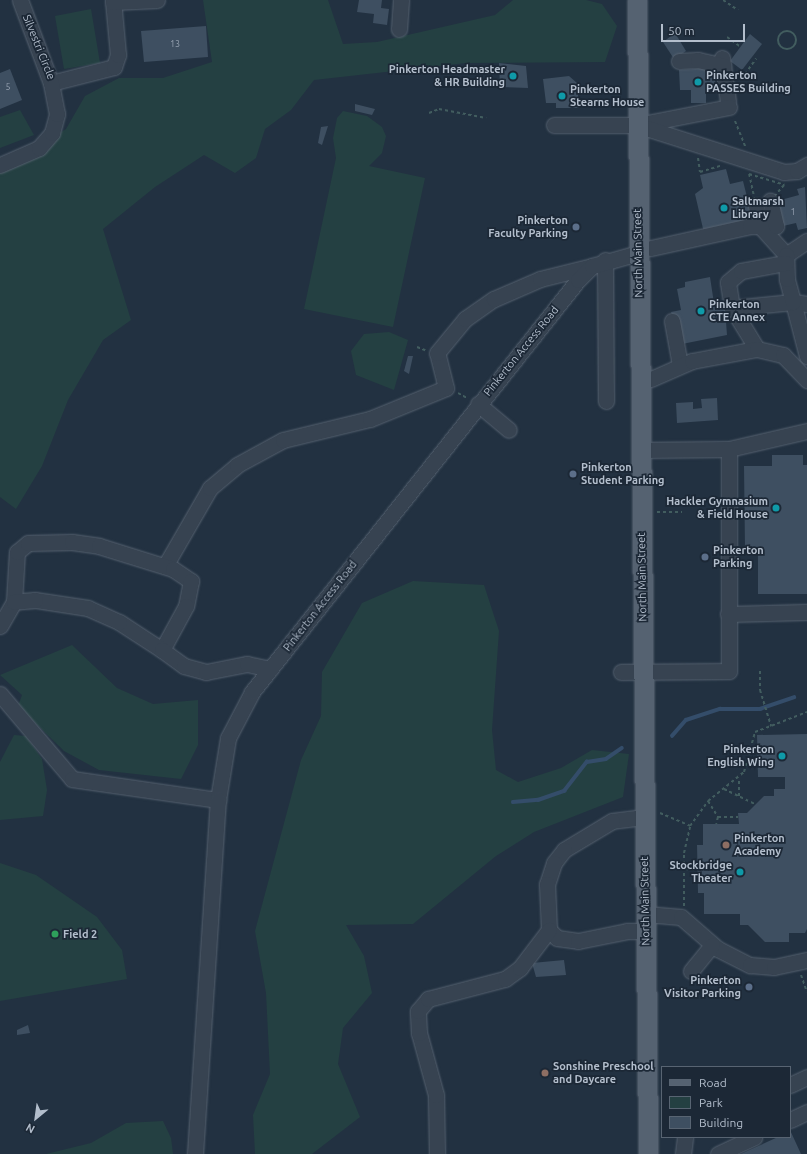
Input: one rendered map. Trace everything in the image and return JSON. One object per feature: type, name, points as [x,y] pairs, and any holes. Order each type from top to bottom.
[{"type":"main road","name":"North Main Street","points":[[637,0],[637,125],[644,251],[640,450],[643,672],[650,814],[646,922],[648,1154]]},
{"type":"street","name":"Silvestri Circle","points":[[20,0],[51,83],[114,66],[118,55],[113,1]]},
{"type":"street","points":[[113,1],[157,0]]},
{"type":"street","points":[[399,29],[401,0]]},
{"type":"street","points":[[554,125],[637,125],[731,110],[723,65],[698,60],[679,61]]},
{"type":"street","points":[[0,165],[38,148],[52,133],[58,114],[51,83]]},
{"type":"street","points":[[637,125],[784,172],[797,171],[807,165]]},
{"type":"street","points":[[763,203],[761,226],[786,259],[800,303],[807,356]]},
{"type":"street","points":[[165,566],[210,488],[237,465],[283,440],[370,419],[446,388],[437,353],[465,319],[494,299],[540,279],[644,251],[761,226]]},
{"type":"street","points":[[757,349],[732,308],[727,288],[735,275],[786,259],[807,241]]},
{"type":"street","points":[[599,263],[606,401]]},
{"type":"street","name":"Pinkerton Access Road","points":[[195,1154],[218,800],[228,738],[238,712],[478,404],[599,263]]},
{"type":"street","points":[[732,308],[800,303]]},
{"type":"street","points":[[672,321],[680,365]]},
{"type":"street","points":[[651,379],[680,365],[757,349],[782,355],[807,380]]},
{"type":"street","points":[[478,404],[508,430]]},
{"type":"street","points":[[640,450],[728,450],[807,431]]},
{"type":"street","points":[[621,672],[729,672],[728,450]]},
{"type":"street","points":[[0,626],[14,602],[15,560],[22,546],[28,543],[72,542],[99,546],[165,566],[184,575],[191,581],[192,587],[181,618],[162,650]]},
{"type":"street","points":[[14,602],[35,600],[88,608],[119,622],[184,666],[200,671],[218,672],[256,664],[270,669]]},
{"type":"street","points":[[728,614],[807,612]]},
{"type":"street","points":[[0,694],[72,779],[218,800]]},
{"type":"street","points":[[437,1154],[436,1095],[419,1033],[418,1011],[428,999],[505,978],[524,964],[549,930],[547,884],[554,863],[561,854],[612,821],[650,814]]},
{"type":"street","points":[[549,930],[557,938],[578,941],[646,922],[681,917],[712,945],[739,961],[762,967],[787,966],[807,960]]},
{"type":"street","points":[[691,971],[712,945]]},
{"type":"street","points":[[791,1085],[807,1077]]},
{"type":"street","points":[[791,1120],[807,1112]]},
{"type":"street","points":[[683,1154],[685,1138]]},
{"type":"street","points":[[718,1154],[752,1138]]},
{"type":"path","points":[[723,0],[731,1],[738,10]]},
{"type":"path","points":[[788,32],[796,42],[788,49],[782,47],[778,40],[788,32]]},
{"type":"path","points":[[727,37],[740,47]]},
{"type":"path","points":[[723,65],[745,74],[756,59]]},
{"type":"path","points":[[429,113],[439,109],[486,118]]},
{"type":"path","points":[[731,110],[747,153]]},
{"type":"path","points":[[698,158],[700,172],[721,166]]},
{"type":"path","points":[[652,512],[682,512]]},
{"type":"path","points":[[760,671],[762,698],[771,726]]},
{"type":"path","points":[[684,910],[685,842],[690,826],[708,801],[739,779],[746,767],[751,736],[771,726],[807,712]]},
{"type":"path","points":[[739,779],[739,796]]},
{"type":"path","points":[[723,789],[755,804]]},
{"type":"path","points":[[708,801],[718,817],[716,824]]},
{"type":"path","points":[[650,814],[690,826]]},
{"type":"path","points":[[718,817],[738,817]]},
{"type":"path","points":[[684,869],[698,870]]},
{"type":"path","points":[[802,976],[807,992]]},
{"type":"green space","points":[[203,0],[328,0],[343,44],[377,42],[495,15],[513,0],[586,0],[602,4],[617,26],[605,62],[466,63],[314,80],[291,110],[265,129],[256,158],[235,173],[204,155],[155,187],[103,229],[131,320],[103,340],[68,400],[42,466],[16,509],[0,497],[0,169],[66,129],[85,96],[119,78],[163,78],[212,62]]},
{"type":"green space","points":[[91,9],[100,63],[64,69],[55,16]]},
{"type":"green space","points":[[20,110],[34,135],[0,148],[0,117]]},
{"type":"green space","points":[[343,111],[367,116],[382,127],[386,136],[382,153],[369,166],[425,178],[393,327],[304,309],[336,158],[333,138],[337,118]]},
{"type":"green space","points":[[389,332],[408,340],[394,390],[356,375],[351,351],[364,334]]},
{"type":"green space","points":[[413,581],[484,585],[499,631],[492,730],[496,770],[518,782],[561,768],[592,750],[629,754],[623,797],[534,832],[496,856],[413,924],[346,925],[364,956],[372,993],[343,1028],[338,1064],[360,1117],[312,1154],[255,1154],[253,1115],[270,1074],[266,993],[255,931],[301,760],[321,716],[322,672],[362,603]]},
{"type":"green space","points":[[72,645],[117,688],[153,704],[198,700],[198,745],[181,779],[99,770],[64,751],[18,706],[22,695],[0,675]]},
{"type":"green space","points":[[14,735],[26,736],[42,759],[47,790],[43,816],[0,820],[0,762]]},
{"type":"green space","name":"Field 2","points":[[0,863],[36,875],[97,917],[122,950],[127,979],[0,1001]]},
{"type":"green space","points":[[163,1121],[171,1138],[173,1154],[46,1154],[91,1143],[126,1123]]},
{"type":"building","points":[[359,0],[382,0],[381,8],[389,9],[387,25],[373,23],[374,14],[357,12]]},
{"type":"building","points":[[206,26],[208,57],[144,62],[141,31]]},
{"type":"building","points":[[675,33],[686,51],[674,59],[663,42]]},
{"type":"building","name":"Pinkerton PASSES Building","points":[[750,34],[762,44],[742,70],[730,61]]},
{"type":"building","name":"Pinkerton Headmaster & HR Building","points":[[499,63],[526,66],[528,88],[500,87]]},
{"type":"building","name":"Pinkerton PASSES Building","points":[[711,68],[717,86],[706,87],[706,103],[691,103],[691,90],[680,90],[679,70]]},
{"type":"building","points":[[10,69],[22,100],[0,109],[0,73]]},
{"type":"building","name":"Pinkerton Stearns House","points":[[569,76],[577,83],[579,108],[556,108],[556,103],[546,103],[543,79]]},
{"type":"building","points":[[355,104],[375,109],[372,115],[355,111]]},
{"type":"building","points":[[328,126],[322,145],[318,143],[321,127]]},
{"type":"building","name":"Saltmarsh Library","points":[[726,169],[730,184],[743,181],[753,221],[704,233],[695,194],[703,188],[700,175]]},
{"type":"building","points":[[805,187],[807,228],[798,230],[796,223],[783,226],[777,201],[799,195],[797,189]]},
{"type":"building","name":"Pinkerton CTE Annex","points":[[710,277],[715,310],[725,308],[727,335],[682,344],[671,312],[681,310],[677,289],[685,287],[685,282]]},
{"type":"building","points":[[408,356],[413,356],[409,374],[404,371]]},
{"type":"building","points":[[717,398],[718,420],[677,423],[676,403],[693,402],[693,409],[702,408],[701,399]]},
{"type":"building","name":"Hackler Gymnasium & Field House","points":[[772,455],[803,455],[803,465],[807,465],[807,594],[758,594],[758,550],[745,550],[744,466],[772,466]]},
{"type":"building","points":[[807,734],[807,929],[805,933],[789,933],[789,942],[765,942],[748,925],[740,925],[740,914],[704,914],[704,893],[698,893],[697,845],[703,845],[703,824],[739,824],[738,813],[747,813],[764,796],[774,796],[774,789],[785,789],[785,777],[758,777],[757,735]]},
{"type":"building","points":[[564,960],[566,975],[536,977],[532,963]]},
{"type":"building","points":[[28,1025],[30,1033],[17,1035],[17,1030]]},
{"type":"building","points":[[791,1132],[801,1154],[741,1154],[776,1138],[791,1138]]},
{"type":"waterway","points":[[672,736],[686,720],[720,709],[760,709],[794,697]]},
{"type":"waterway","points":[[513,802],[538,800],[564,791],[587,762],[606,759],[622,748]]},
{"type":"place","name":"Pinkerton Headmaster & HR Building","points":[[513,76]]},
{"type":"place","name":"Pinkerton PASSES Building","points":[[698,82]]},
{"type":"place","name":"Pinkerton Stearns House","points":[[562,96]]},
{"type":"place","name":"Saltmarsh Library","points":[[724,208]]},
{"type":"place","name":"Pinkerton Faculty Parking","points":[[576,227]]},
{"type":"place","name":"Pinkerton CTE Annex","points":[[701,311]]},
{"type":"place","name":"Pinkerton Student Parking","points":[[573,474]]},
{"type":"place","name":"Hackler Gymnasium & Field House","points":[[776,508]]},
{"type":"place","name":"Pinkerton Parking","points":[[705,557]]},
{"type":"place","name":"Pinkerton English Wing","points":[[782,756]]},
{"type":"place","name":"Pinkerton Academy","points":[[726,845]]},
{"type":"place","name":"Stockbridge Theater","points":[[740,872]]},
{"type":"place","name":"Field 2","points":[[55,934]]},
{"type":"place","name":"Pinkerton Visitor Parking","points":[[749,987]]},
{"type":"place","name":"Sonshine Preschool and Daycare","points":[[545,1073]]}]
